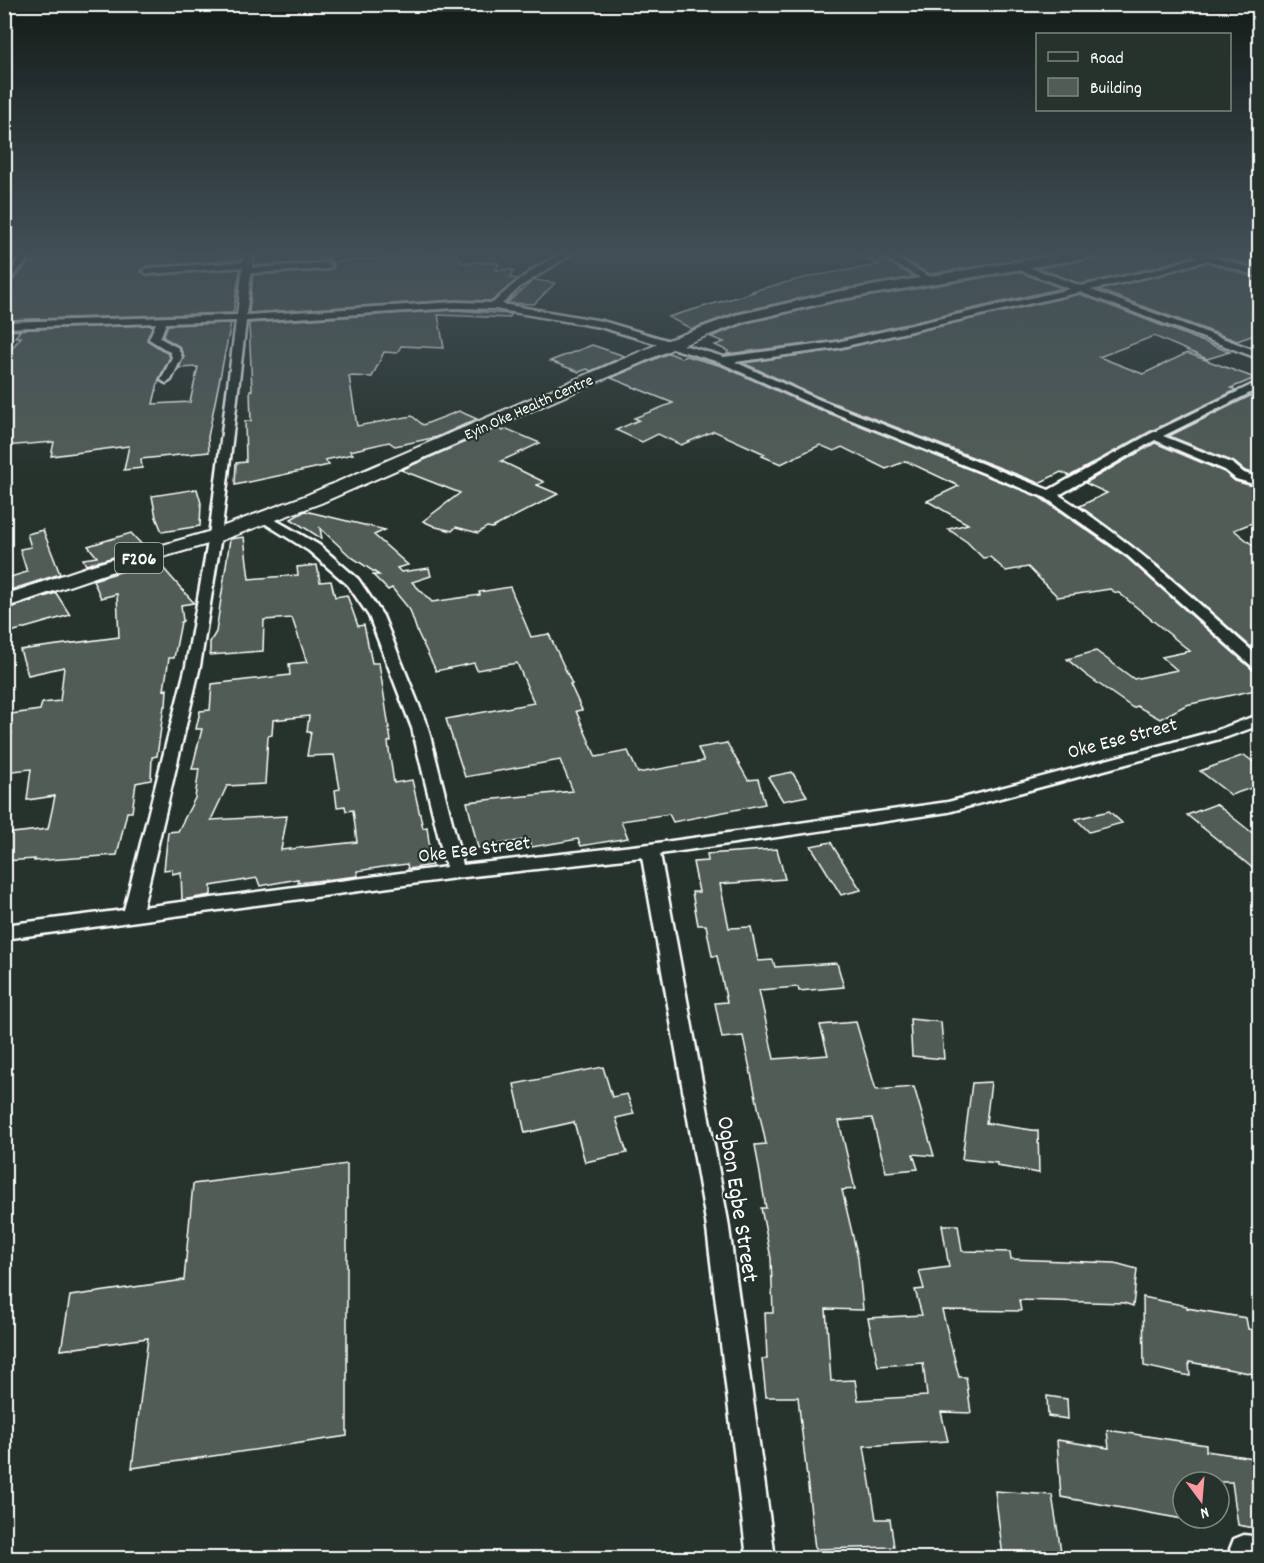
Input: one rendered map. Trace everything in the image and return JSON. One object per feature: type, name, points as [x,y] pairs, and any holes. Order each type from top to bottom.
[{"type":"main road","name":"Eyin Oke Health Centre","points":[[269,516],[314,499],[671,344],[722,325]]},
{"type":"main road","name":"F206","points":[[4,602],[100,569],[215,536],[269,516]]},
{"type":"street","points":[[160,325],[154,339],[174,350],[177,357],[166,380]]},
{"type":"street","points":[[132,916],[193,666],[215,536],[240,325]]},
{"type":"street","points":[[605,325],[723,360],[811,400],[1050,495],[1079,512],[1162,577],[1260,666]]},
{"type":"street","points":[[723,360],[837,345],[924,325]]},
{"type":"street","points":[[1176,325],[1260,356]]},
{"type":"street","points":[[1050,495],[1154,436],[1260,384]]},
{"type":"street","points":[[1154,436],[1229,467],[1240,476],[1260,482]]},
{"type":"street","points":[[269,516],[314,548],[353,582],[376,616],[420,728],[456,872]]},
{"type":"street","name":"Oke Ese Street","points":[[4,932],[456,872],[650,850],[948,807],[1221,734],[1260,719]]},
{"type":"street","name":"Ogbon Egbe Street","points":[[650,850],[717,1221],[761,1558]]},
{"type":"building","points":[[153,325],[147,340],[170,357],[159,379],[153,404],[190,402],[198,367],[179,368],[184,356],[179,346],[163,337],[168,325],[231,325],[208,437],[209,452],[141,459],[142,468],[124,470],[129,446],[51,456],[54,442],[4,446],[4,358],[21,337],[15,337],[20,331],[4,330]]},
{"type":"building","points":[[249,325],[440,325],[444,348],[401,346],[397,353],[384,352],[372,377],[349,376],[357,426],[412,416],[423,425],[459,411],[477,419],[437,437],[395,446],[389,442],[350,451],[353,454],[325,460],[329,465],[235,485],[236,463],[246,462],[245,421],[251,421],[250,390],[252,390]]},
{"type":"building","points":[[684,325],[703,325],[692,329]]},
{"type":"building","points":[[742,325],[902,325],[837,340],[727,354],[728,351],[715,345],[724,342],[711,337]]},
{"type":"building","points":[[946,325],[1160,325],[1230,352],[1207,359],[1154,336],[1099,357],[1143,374],[1187,353],[1255,378],[1231,388],[1236,390],[1149,432],[1070,476],[1061,472],[1039,483],[816,396],[743,363],[837,350]]},
{"type":"building","points":[[1194,325],[1260,325],[1260,333],[1237,341]]},
{"type":"building","points":[[592,345],[625,356],[591,371],[587,369],[579,372],[550,361]]},
{"type":"building","points":[[669,353],[681,358],[686,356],[722,366],[806,404],[1039,497],[1127,558],[1254,671],[1260,672],[1260,689],[1186,705],[1160,719],[1137,706],[1133,708],[1067,659],[1096,651],[1134,679],[1177,670],[1162,657],[1190,651],[1119,593],[1110,589],[1058,597],[1028,567],[1006,571],[990,557],[983,558],[967,542],[948,529],[968,524],[927,501],[959,486],[906,461],[886,469],[842,447],[834,451],[820,445],[781,464],[762,456],[765,454],[714,431],[681,445],[658,434],[642,442],[616,430],[639,420],[634,418],[673,403],[611,378]]},
{"type":"building","points":[[1250,396],[1260,400],[1260,475],[1245,471],[1234,462],[1169,436]]},
{"type":"building","points":[[497,428],[503,431],[507,429],[540,443],[501,461],[544,482],[537,485],[558,494],[478,533],[456,527],[452,531],[423,521],[460,493],[401,470]]},
{"type":"building","points":[[1155,443],[1224,472],[1235,481],[1260,488],[1260,520],[1234,530],[1260,551],[1260,655],[1164,570],[1080,506],[1107,493],[1085,483]]},
{"type":"building","points":[[197,489],[201,503],[200,526],[162,532],[152,496]]},
{"type":"building","points":[[305,511],[385,530],[374,535],[408,565],[397,568],[401,572],[429,568],[431,576],[412,582],[432,602],[480,595],[479,592],[510,587],[531,637],[549,634],[582,710],[576,711],[596,757],[628,751],[638,773],[704,761],[698,748],[727,743],[748,780],[758,779],[765,804],[673,822],[669,814],[621,821],[628,838],[581,846],[578,839],[532,847],[529,839],[478,848],[467,802],[573,791],[560,760],[465,777],[446,719],[534,703],[517,663],[477,670],[474,663],[436,671],[410,610],[392,588],[388,590],[373,575],[379,575],[350,556],[320,528],[322,539],[291,519]]},
{"type":"building","points":[[43,530],[60,574],[4,592],[4,579],[27,572],[20,549],[31,547],[27,534]]},
{"type":"building","points":[[131,533],[145,548],[86,565],[83,559],[97,557],[88,546]]},
{"type":"building","points":[[244,537],[249,579],[298,575],[297,567],[317,565],[320,582],[331,581],[335,597],[347,595],[358,626],[364,625],[372,663],[379,663],[391,741],[388,742],[394,783],[412,780],[423,828],[427,827],[432,865],[408,869],[407,864],[357,871],[358,876],[298,883],[298,879],[260,886],[257,878],[211,886],[211,895],[182,900],[181,872],[172,874],[172,869],[164,870],[168,832],[178,831],[195,798],[199,769],[192,769],[202,729],[196,729],[200,711],[210,710],[212,684],[290,675],[289,664],[307,662],[292,618],[264,620],[263,651],[210,655],[210,642],[216,632],[230,539]],"holes":[[[309,716],[307,732],[311,732],[307,756],[334,755],[340,789],[335,790],[337,807],[345,806],[346,811],[353,810],[357,842],[281,850],[287,816],[211,820],[227,786],[265,784],[268,736],[272,735],[273,720]]]},
{"type":"building","points":[[157,561],[194,603],[181,605],[183,621],[174,658],[169,658],[164,690],[167,689],[166,706],[164,706],[157,756],[152,757],[151,780],[136,783],[132,812],[127,812],[117,855],[4,861],[4,834],[48,829],[55,796],[27,800],[31,769],[4,772],[12,732],[4,733],[4,715],[40,710],[42,703],[60,701],[64,667],[28,675],[20,650],[119,637],[117,594],[101,598],[93,580]]},
{"type":"building","points":[[56,593],[70,615],[4,634],[4,610]]},
{"type":"building","points":[[1244,755],[1260,767],[1260,785],[1231,795],[1200,771]]},
{"type":"building","points":[[792,772],[807,796],[783,801],[768,777]]},
{"type":"building","points":[[1216,804],[1260,839],[1260,874],[1187,815]]},
{"type":"building","points":[[1109,811],[1122,823],[1089,832],[1076,819]]},
{"type":"building","points":[[831,842],[861,890],[841,895],[811,846]]},
{"type":"building","points":[[777,849],[785,879],[720,884],[729,928],[751,927],[758,961],[773,960],[775,967],[837,963],[844,987],[799,991],[798,987],[759,990],[774,1059],[828,1055],[820,1025],[856,1022],[876,1090],[914,1087],[934,1156],[913,1154],[918,1169],[886,1172],[872,1118],[839,1121],[855,1189],[842,1190],[858,1258],[863,1310],[826,1309],[831,1381],[855,1380],[858,1400],[927,1396],[923,1363],[878,1366],[868,1318],[922,1315],[915,1290],[924,1289],[919,1271],[949,1267],[942,1225],[958,1225],[962,1251],[1010,1252],[1011,1259],[1115,1263],[1137,1269],[1133,1306],[1124,1303],[1019,1300],[1021,1311],[942,1310],[959,1377],[966,1377],[971,1413],[941,1412],[948,1441],[864,1446],[876,1519],[890,1519],[894,1547],[815,1549],[798,1397],[766,1397],[762,1359],[767,1359],[765,1313],[773,1313],[771,1258],[761,1208],[766,1208],[755,1145],[766,1144],[743,1036],[722,1038],[715,1003],[727,1002],[717,956],[712,956],[706,925],[698,925],[692,892],[699,892],[693,862],[708,861],[707,854]]},
{"type":"building","points":[[910,1019],[941,1022],[944,1059],[912,1056]]},
{"type":"building","points":[[603,1067],[612,1097],[627,1094],[634,1114],[616,1118],[627,1153],[585,1162],[574,1122],[525,1133],[514,1084]]},
{"type":"building","points":[[991,1082],[986,1123],[1038,1131],[1039,1173],[997,1166],[997,1163],[962,1159],[972,1083]]},
{"type":"building","points":[[347,1164],[347,1436],[132,1468],[148,1338],[61,1350],[70,1296],[184,1280],[193,1184]]},
{"type":"building","points":[[1143,1297],[1187,1306],[1187,1308],[1246,1318],[1248,1329],[1260,1331],[1260,1375],[1189,1362],[1190,1376],[1144,1366]]},
{"type":"building","points":[[1047,1396],[1067,1399],[1068,1419],[1048,1416]]},
{"type":"building","points":[[1107,1430],[1206,1445],[1206,1451],[1260,1459],[1260,1529],[1238,1525],[1231,1470],[1171,1470],[1171,1517],[1061,1497],[1057,1440],[1109,1448]]},
{"type":"building","points":[[995,1491],[1052,1495],[1062,1558],[1003,1557]]}]
